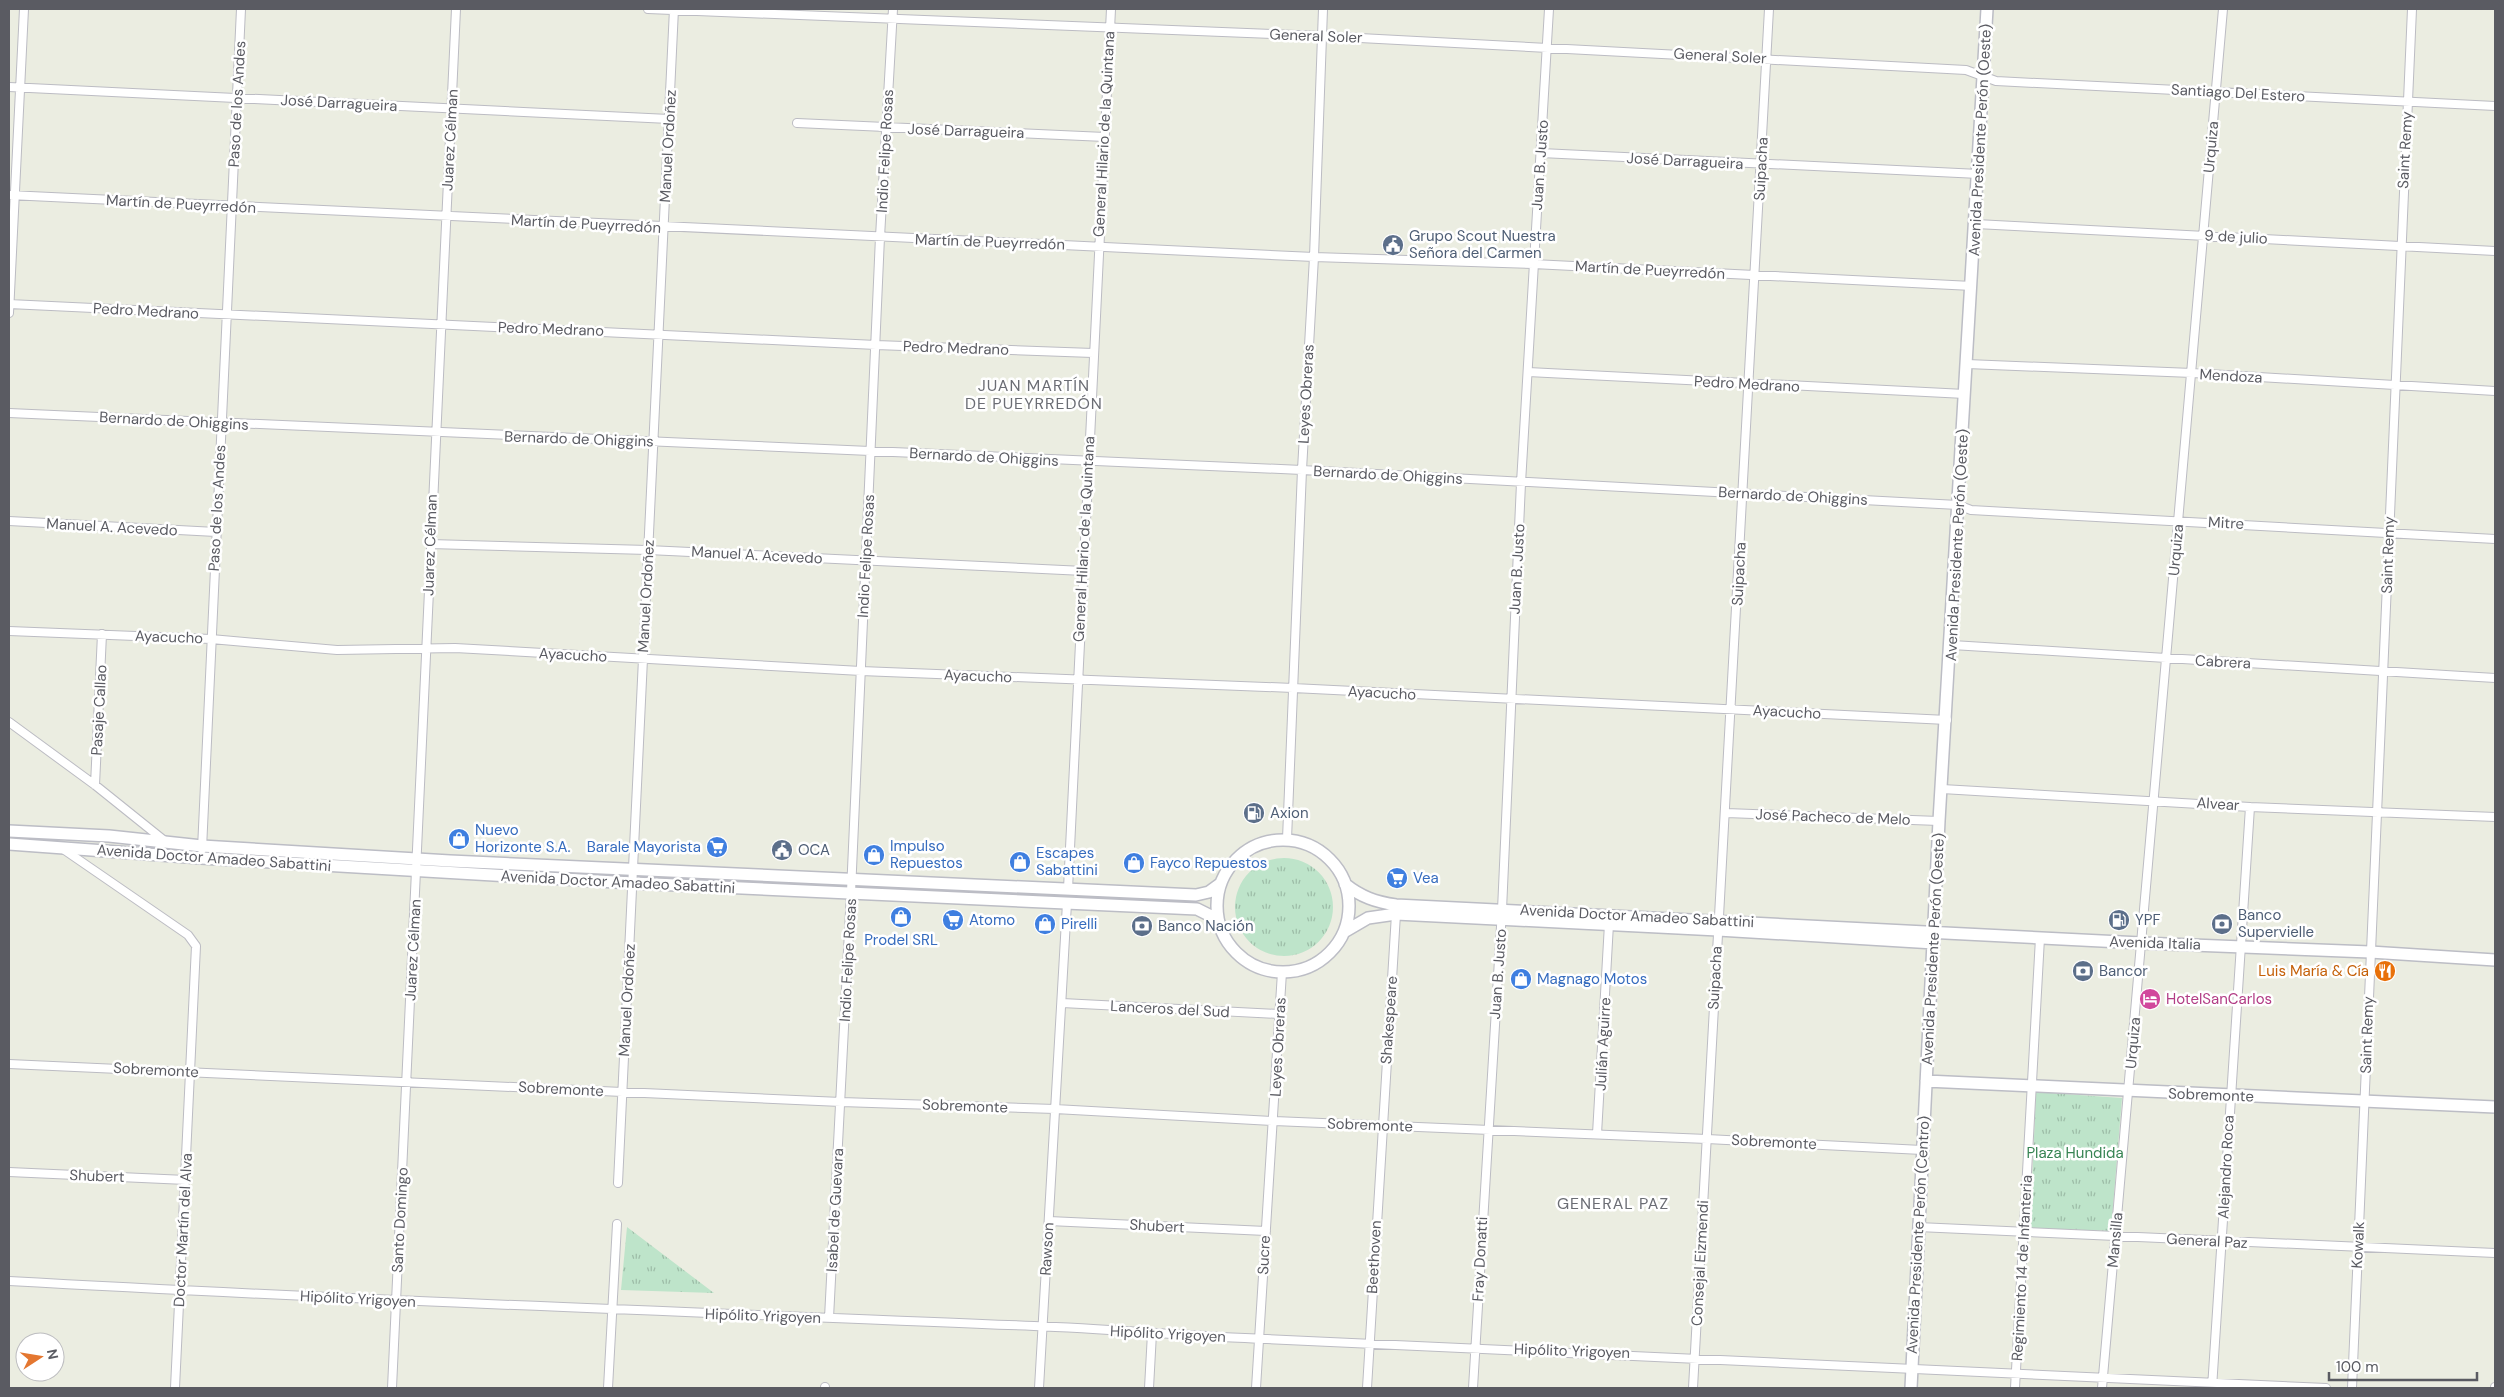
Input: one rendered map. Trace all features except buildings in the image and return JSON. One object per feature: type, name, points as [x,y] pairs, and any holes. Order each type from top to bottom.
[{"type":"main road","name":"Avenida Presidente Perón (Oeste)","points":[[1926,1081],[1939,821],[1952,645],[1958,505],[1976,224],[1982,76],[1988,9]]},
{"type":"main road","name":"Avenida Doctor Amadeo Sabattini","points":[[9,831],[109,836],[202,846],[632,883],[1068,889],[1196,895],[1209,892],[1220,884]]},
{"type":"main road","points":[[1287,839],[1306,843],[1322,853],[1336,866],[1345,884],[1349,900],[1344,932],[1334,948],[1319,961],[1302,969],[1282,972],[1262,969],[1244,959],[1230,945],[1220,927],[1217,906],[1220,884],[1231,865],[1246,851],[1265,842],[1287,839]]},
{"type":"main road","name":"Avenida Doctor Amadeo Sabattini","points":[[9,844],[201,858],[633,870],[1067,903],[1197,908],[1209,915],[1220,927]]},
{"type":"main road","name":"Avenida Doctor Amadeo Sabattini","points":[[1345,884],[1358,894],[1383,903],[1609,924],[1718,925]]},
{"type":"main road","name":"Avenida Doctor Amadeo Sabattini","points":[[1344,932],[1368,918],[1396,914],[1502,914],[1934,937]]},
{"type":"main road","name":"Avenida Italia","points":[[1934,937],[2040,938],[2239,946],[2495,960]]},
{"type":"main road","name":"Sobremonte","points":[[1926,1081],[2495,1107]]},
{"type":"main road","name":"Avenida Presidente Perón (Centro)","points":[[1911,1388],[1926,1081]]},
{"type":"street","points":[[9,313],[12,196],[21,87],[24,9]]},
{"type":"street","name":"Paso de los Andes","points":[[201,858],[241,9]]},
{"type":"street","name":"Juarez Célman","points":[[407,1081],[435,433],[456,9]]},
{"type":"street","name":"General Soler","points":[[648,9],[1322,36],[1966,70],[1982,76]]},
{"type":"street","name":"Manuel Ordoñez","points":[[618,1183],[674,9]]},
{"type":"street","name":"Indio Felipe Rosas","points":[[840,1102],[880,237],[893,9]]},
{"type":"street","name":"General Hilario de la Quintana","points":[[1068,889],[1111,9]]},
{"type":"street","name":"Leyes Obreras","points":[[1287,839],[1302,470],[1314,257],[1323,9]]},
{"type":"street","name":"Juan B. Justo","points":[[1488,1130],[1502,914],[1521,483],[1549,9]]},
{"type":"street","name":"Suipacha","points":[[1707,1139],[1756,275],[1769,9]]},
{"type":"street","name":"Urquiza","points":[[2129,1091],[2223,9]]},
{"type":"street","name":"Saint Remy","points":[[2364,1101],[2384,671],[2400,246],[2412,9]]},
{"type":"street","name":"Santiago Del Estero","points":[[1982,76],[1996,81],[2495,106]]},
{"type":"street","name":"José Darragueira","points":[[9,87],[669,120]]},
{"type":"street","name":"José Darragueira","points":[[797,123],[1106,137]]},
{"type":"street","name":"José Darragueira","points":[[1541,153],[1978,174]]},
{"type":"street","name":"Martín de Pueyrredón","points":[[12,196],[1314,257],[1533,264],[1972,286]]},
{"type":"street","name":"9 de julio","points":[[1976,224],[2495,251]]},
{"type":"street","name":"Pedro Medrano","points":[[9,304],[876,345],[1093,353]]},
{"type":"street","name":"Mendoza","points":[[1967,364],[2394,384],[2495,391]]},
{"type":"street","name":"Pedro Medrano","points":[[1528,372],[1965,394]]},
{"type":"street","name":"Bernardo de Ohiggins","points":[[9,413],[222,424],[1302,470],[1958,505]]},
{"type":"street","name":"Mitre","points":[[1958,505],[1971,510],[2389,531],[2495,539]]},
{"type":"street","name":"Manuel A. Acevedo","points":[[9,521],[216,532]]},
{"type":"street","name":"Manuel A. Acevedo","points":[[430,544],[648,550],[1084,571]]},
{"type":"street","name":"Ayacucho","points":[[9,631],[211,639],[337,650],[426,650],[455,648],[861,671],[1293,688],[1947,720]]},
{"type":"street","name":"Pasaje Callao","points":[[95,785],[102,634]]},
{"type":"street","name":"Cabrera","points":[[1952,645],[2495,678]]},
{"type":"street","points":[[9,722],[95,785],[167,842]]},
{"type":"street","name":"Alvear","points":[[1942,789],[2250,807],[2495,817]]},
{"type":"street","name":"Alejandro Roca","points":[[2212,1385],[2239,946],[2250,807]]},
{"type":"street","name":"José Pacheco de Melo","points":[[1726,814],[1939,821]]},
{"type":"street","points":[[59,847],[188,935],[196,946],[190,1072]]},
{"type":"street","points":[[1055,1109],[1067,903]]},
{"type":"street","name":"Shakespeare","points":[[1382,1126],[1396,914]]},
{"type":"street","name":"Julián Aguirre","points":[[1597,1134],[1609,924]]},
{"type":"street","name":"Regimiento 14 de Infanteria","points":[[2015,1388],[2040,938]]},
{"type":"street","name":"Leyes Obreras","points":[[1274,1121],[1282,972]]},
{"type":"street","name":"Lanceros del Sud","points":[[1062,1003],[1279,1014]]},
{"type":"street","name":"Sobremonte","points":[[9,1064],[840,1102],[1055,1109],[1274,1121],[1922,1150]]},
{"type":"street","name":"Doctor Martín del Alva","points":[[175,1388],[190,1072]]},
{"type":"street","name":"Santo Domingo","points":[[392,1388],[407,1081]]},
{"type":"street","name":"Mansilla","points":[[2102,1388],[2129,1091]]},
{"type":"street","name":"Kowalk","points":[[2352,1388],[2364,1101]]},
{"type":"street","name":"Isabel de Guevara","points":[[829,1318],[840,1102]]},
{"type":"street","name":"Rawson","points":[[1040,1388],[1055,1109]]},
{"type":"street","name":"Sucre","points":[[1256,1388],[1274,1121]]},
{"type":"street","name":"Beethoven","points":[[1367,1388],[1382,1126]]},
{"type":"street","name":"Fray Donatti","points":[[1473,1388],[1488,1130]]},
{"type":"street","name":"Consejal Eizmendi","points":[[1693,1388],[1707,1139]]},
{"type":"street","name":"Shubert","points":[[9,1172],[186,1180]]},
{"type":"street","name":"Shubert","points":[[1049,1221],[1266,1231]]},
{"type":"street","points":[[608,1388],[617,1224]]},
{"type":"street","name":"General Paz","points":[[1918,1227],[2495,1253]]},
{"type":"street","name":"Hipólito Yrigoyen","points":[[9,1280],[396,1301],[1695,1356],[2212,1385],[2326,1388]]},
{"type":"street","points":[[1149,1388],[1152,1333]]},
{"type":"green space","points":[[1284,858],[1303,862],[1318,873],[1329,888],[1333,907],[1329,926],[1318,941],[1303,952],[1284,956],[1265,952],[1250,941],[1239,926],[1235,907],[1239,888],[1250,873],[1265,862]]},
{"type":"green space","name":"Plaza Hundida","points":[[2036,1092],[2122,1098],[2111,1231],[2030,1228]]},
{"type":"green space","points":[[627,1227],[714,1293],[621,1290]]},
{"type":"place","name":"Grupo Scout Nuestra Señora del Carmen","points":[[1393,245]]},
{"type":"place","name":"Axion","points":[[1254,813]]},
{"type":"place","name":"Nuevo Horizonte S.A.","points":[[459,839]]},
{"type":"place","name":"Barale Mayorista","points":[[717,847]]},
{"type":"place","name":"OCA","points":[[782,850]]},
{"type":"place","name":"Impulso Repuestos","points":[[874,855]]},
{"type":"place","name":"Escapes Sabattini","points":[[1020,862]]},
{"type":"place","name":"Fayco Repuestos","points":[[1134,863]]},
{"type":"place","name":"Vea","points":[[1397,878]]},
{"type":"place","name":"Prodel SRL","points":[[901,917]]},
{"type":"place","name":"Atomo","points":[[953,920]]},
{"type":"place","name":"YPF","points":[[2119,920]]},
{"type":"place","name":"Pirelli","points":[[1045,924]]},
{"type":"place","name":"Banco Supervielle","points":[[2222,924]]},
{"type":"place","name":"Banco Nación","points":[[1142,926]]},
{"type":"place","name":"Bancor","points":[[2083,971]]},
{"type":"place","name":"Luis María & Cía","points":[[2385,971]]},
{"type":"place","name":"Magnago Motos","points":[[1521,979]]},
{"type":"place","name":"HotelSanCarlos","points":[[2150,999]]},
{"type":"district","name":"JUAN MARTÍN DE PUEYRREDÓN","points":[[1034,394]]},
{"type":"district","name":"GENERAL PAZ","points":[[1613,1203]]}]
